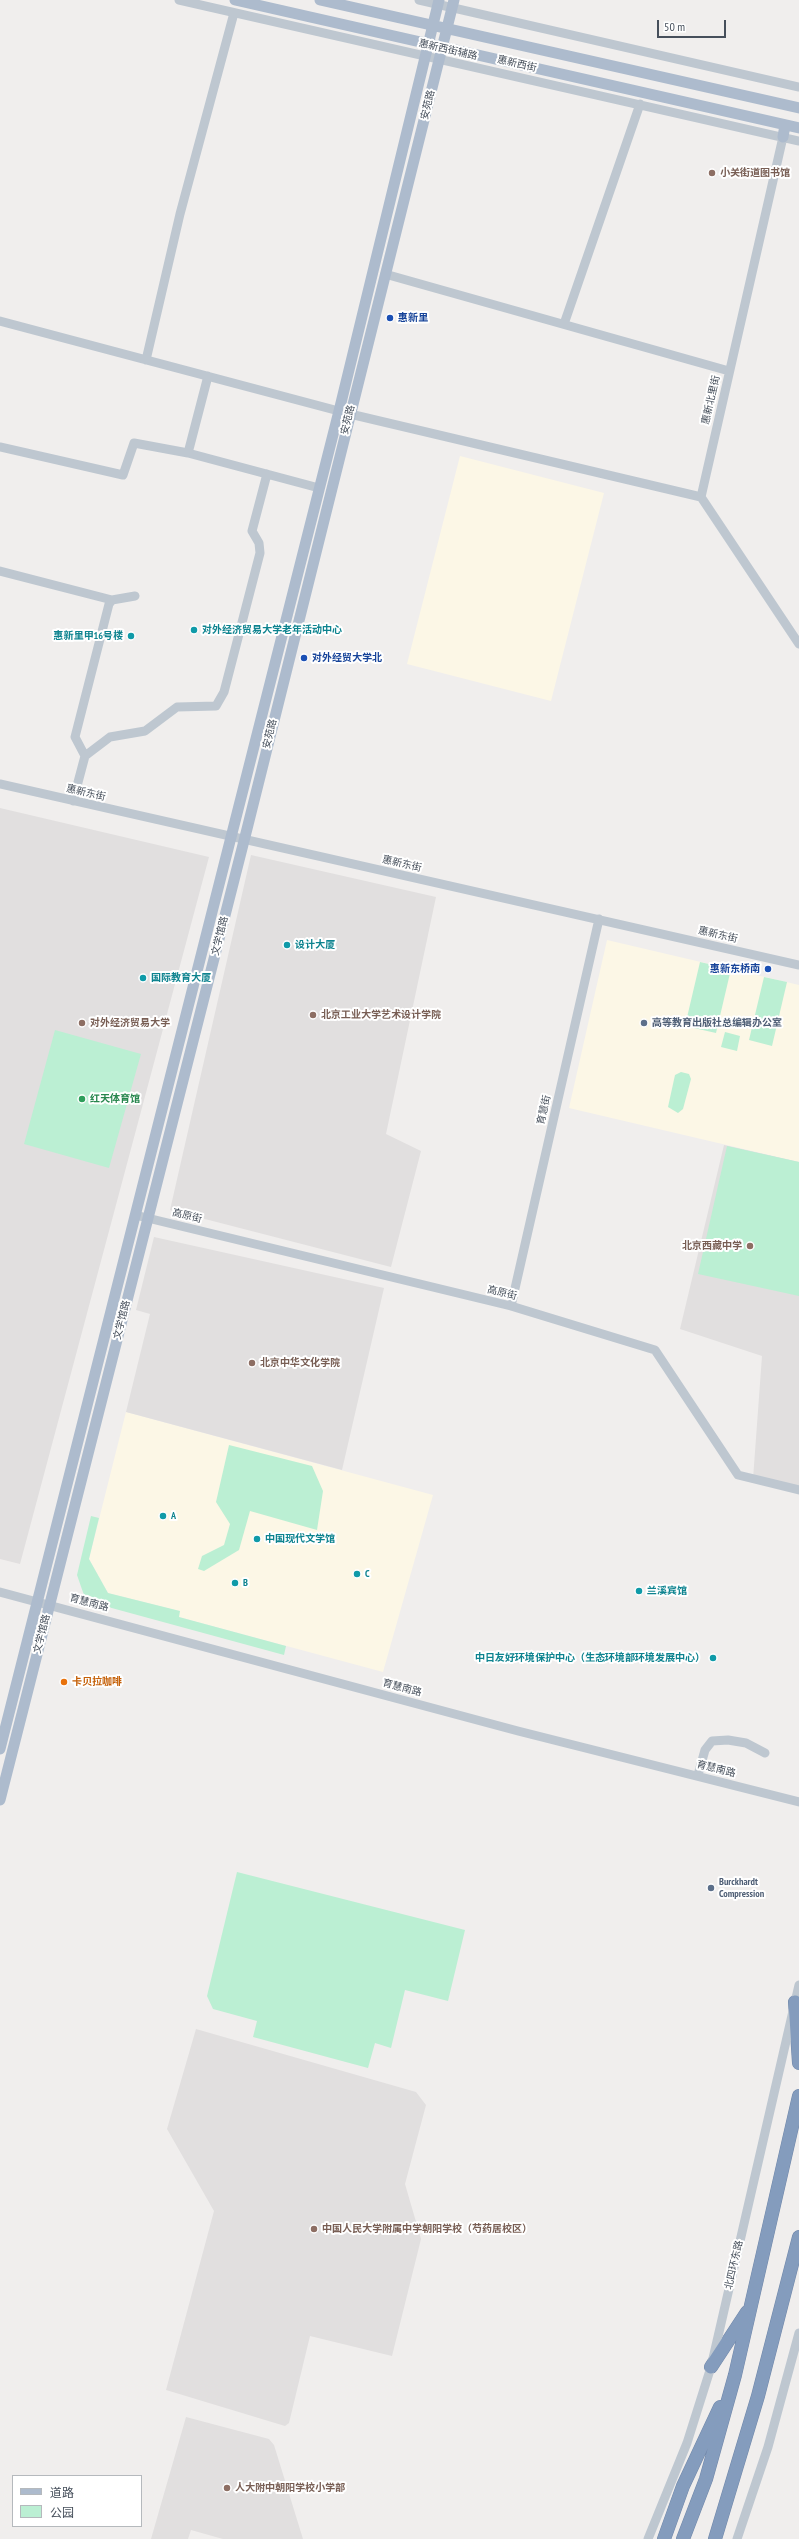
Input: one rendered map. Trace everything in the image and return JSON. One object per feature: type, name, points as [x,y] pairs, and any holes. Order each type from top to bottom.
[{"type":"highway","points":[[795,2002],[799,2063]]},
{"type":"highway","points":[[683,2539],[706,2479],[735,2375],[753,2304],[799,2096]]},
{"type":"highway","points":[[715,2539],[758,2396],[799,2237]]},
{"type":"highway","points":[[711,2367],[753,2304]]},
{"type":"highway","points":[[664,2539],[683,2486],[735,2375]]},
{"type":"main road","name":"惠新西街","points":[[235,0],[799,128]]},
{"type":"main road","name":"惠新西街","points":[[320,0],[799,108]]},
{"type":"main road","name":"安苑路","points":[[231,836],[339,411],[439,2]]},
{"type":"main road","name":"安苑路","points":[[244,840],[442,47],[448,29],[453,4]]},
{"type":"main road","points":[[783,137],[785,125]]},
{"type":"main road","name":"文学馆路","points":[[0,1749],[231,836]]},
{"type":"main road","name":"文学馆路","points":[[0,1800],[244,840]]},
{"type":"street","name":"惠新西街辅路","points":[[179,0],[783,137]]},
{"type":"street","points":[[419,0],[453,4],[799,87]]},
{"type":"street","points":[[146,360],[180,214],[234,13]]},
{"type":"street","points":[[564,324],[640,104]]},
{"type":"street","points":[[783,137],[799,141]]},
{"type":"street","name":"惠新北里街","points":[[701,497],[783,137]]},
{"type":"street","points":[[385,274],[729,371]]},
{"type":"street","points":[[0,321],[350,414],[701,497],[799,644]]},
{"type":"street","points":[[188,453],[208,376]]},
{"type":"street","points":[[0,447],[123,475],[134,443],[188,453],[319,488]]},
{"type":"street","points":[[73,801],[85,756],[110,737],[145,731],[177,707],[216,706],[224,692],[260,553],[259,543],[252,532],[267,474]]},
{"type":"street","points":[[0,572],[112,600],[135,596]]},
{"type":"street","points":[[85,756],[74,737],[109,604],[112,600]]},
{"type":"street","name":"惠新东街","points":[[0,784],[799,965]]},
{"type":"street","name":"育慧街","points":[[511,1306],[599,919]]},
{"type":"street","name":"高原街","points":[[135,1215],[511,1306],[655,1350],[738,1475],[799,1490]]},
{"type":"street","name":"育慧南路","points":[[0,1592],[50,1604],[518,1731],[698,1775],[799,1802]]},
{"type":"street","points":[[698,1775],[705,1750],[712,1741],[728,1740],[746,1743],[765,1753]]},
{"type":"street","name":"北四环东路","points":[[648,2539],[687,2443],[711,2367],[799,1985]]},
{"type":"street","points":[[737,2539],[768,2447],[799,2333]]},
{"type":"shaded area","points":[[460,456],[604,493],[551,701],[407,664]]},
{"type":"shaded area","name":"对外经济贸易大学","points":[[0,808],[209,857],[20,1564],[0,1559]]},
{"type":"shaded area","name":"北京工业大学艺术设计学院","points":[[251,855],[436,897],[386,1134],[421,1151],[391,1267],[170,1210]]},
{"type":"shaded area","points":[[607,940],[799,985],[799,1162],[569,1108]]},
{"type":"shaded area","name":"北京西藏中学","points":[[724,1145],[799,1162],[799,1490],[753,1479],[762,1356],[680,1329]]},
{"type":"shaded area","name":"北京中华文化学院","points":[[154,1237],[384,1288],[342,1470],[126,1412],[150,1314],[136,1310]]},
{"type":"shaded area","name":"中国现代文学馆","points":[[126,1412],[433,1495],[383,1672],[179,1617],[179,1611],[108,1593],[89,1559]]},
{"type":"shaded area","name":"中国人民大学附属中学朝阳学校（芍药居校区）","points":[[196,2029],[416,2092],[426,2105],[405,2184],[421,2239],[392,2356],[310,2336],[289,2423],[285,2426],[166,2390],[214,2211],[167,2129]]},
{"type":"shaded area","name":"人大附中朝阳学校小学部","points":[[186,2417],[269,2439],[274,2445],[303,2539],[223,2539],[191,2530],[188,2539],[151,2539]]},
{"type":"green space","points":[[700,962],[731,969],[716,1033],[685,1026]]},
{"type":"green space","points":[[764,977],[787,982],[772,1046],[749,1040]]},
{"type":"green space","name":"红天体育馆","points":[[55,1030],[141,1054],[109,1168],[24,1144]]},
{"type":"green space","points":[[725,1032],[740,1036],[737,1051],[721,1047]]},
{"type":"green space","points":[[681,1072],[689,1074],[691,1079],[683,1109],[678,1113],[668,1107],[675,1075]]},
{"type":"green space","points":[[727,1146],[799,1162],[799,1296],[698,1274]]},
{"type":"green space","points":[[229,1445],[312,1466],[323,1491],[317,1530],[250,1511],[239,1550],[204,1571],[198,1569],[202,1556],[224,1545],[230,1524],[216,1502]]},
{"type":"green space","points":[[91,1516],[99,1518],[89,1559],[108,1593],[180,1611],[179,1617],[286,1646],[284,1655],[86,1601],[77,1575]]},
{"type":"green space","points":[[237,1872],[465,1930],[448,2001],[405,1990],[391,2048],[375,2043],[368,2068],[253,2037],[257,2021],[213,2009],[207,1996]]},
{"type":"place","name":"小关街道图书馆","points":[[712,173]]},
{"type":"place","name":"惠新里","points":[[390,318]]},
{"type":"place","name":"对外经济贸易大学老年活动中心","points":[[194,630]]},
{"type":"place","name":"惠新里甲16号楼","points":[[131,636]]},
{"type":"place","name":"对外经贸大学北","points":[[304,658]]},
{"type":"place","name":"设计大厦","points":[[287,945]]},
{"type":"place","name":"惠新东桥南","points":[[768,969]]},
{"type":"place","name":"国际教育大厦","points":[[143,978]]},
{"type":"place","name":"北京工业大学艺术设计学院","points":[[313,1015]]},
{"type":"place","name":"对外经济贸易大学","points":[[82,1023]]},
{"type":"place","name":"高等教育出版社总编辑办公室","points":[[644,1023]]},
{"type":"place","name":"红天体育馆","points":[[82,1099]]},
{"type":"place","name":"北京西藏中学","points":[[750,1246]]},
{"type":"place","name":"北京中华文化学院","points":[[252,1363]]},
{"type":"place","name":"A","points":[[163,1516]]},
{"type":"place","name":"中国现代文学馆","points":[[257,1539]]},
{"type":"place","name":"C","points":[[357,1574]]},
{"type":"place","name":"B","points":[[235,1583]]},
{"type":"place","name":"兰溪宾馆","points":[[639,1591]]},
{"type":"place","name":"中日友好环境保护中心（生态环境部环境发展中心）","points":[[713,1658]]},
{"type":"place","name":"卡贝拉咖啡","points":[[64,1682]]},
{"type":"place","name":"Burckhardt Compression","points":[[711,1888]]},
{"type":"place","name":"中国人民大学附属中学朝阳学校（芍药居校区）","points":[[314,2229]]},
{"type":"place","name":"人大附中朝阳学校小学部","points":[[227,2488]]}]
